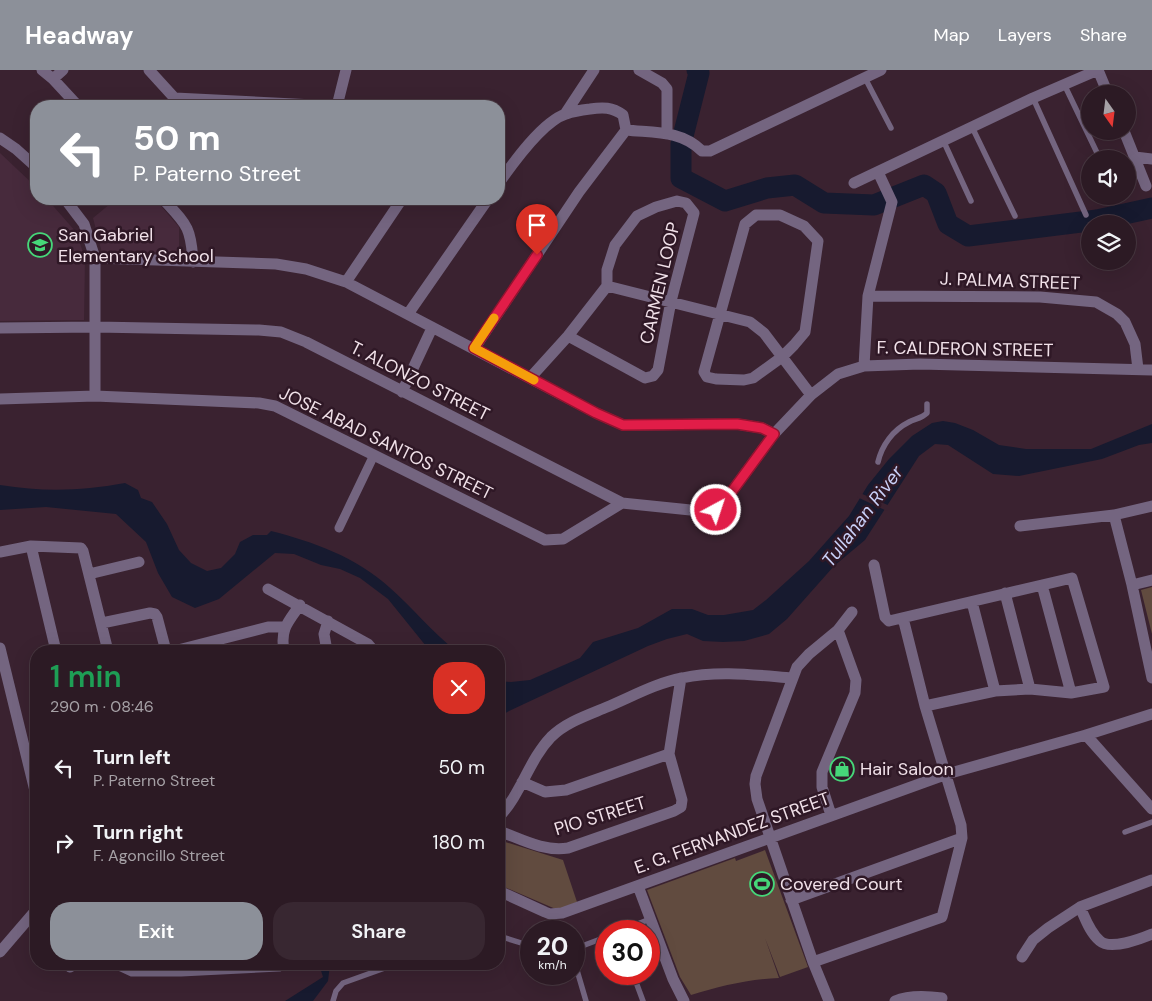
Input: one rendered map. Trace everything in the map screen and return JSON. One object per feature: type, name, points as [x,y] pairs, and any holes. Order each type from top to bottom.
[{"type":"street","points":[[42,70],[72,100]]},
{"type":"street","points":[[53,80],[64,70]]},
{"type":"street","points":[[149,70],[177,100]]},
{"type":"street","points":[[338,100],[346,70]]},
{"type":"street","points":[[505,175],[528,145],[548,126],[565,114],[594,70]]},
{"type":"street","points":[[639,70],[662,83],[667,89],[672,134]]},
{"type":"street","points":[[626,130],[672,134],[689,140],[702,151],[710,151],[881,70]]},
{"type":"street","points":[[854,183],[1033,98],[1098,70],[1104,85]]},
{"type":"street","points":[[474,348],[579,192],[626,130],[623,114],[615,109],[604,107],[565,114]]},
{"type":"street","points":[[0,138],[30,162]]},
{"type":"street","points":[[1136,157],[1152,159]]},
{"type":"street","points":[[1136,160],[1146,186]]},
{"type":"street","points":[[864,366],[868,296],[890,198],[878,172]]},
{"type":"street","name":"CARMEN LOOP","points":[[568,336],[645,378],[653,376],[658,370],[671,301],[694,213],[686,203],[677,201],[656,207],[636,216],[615,245],[607,270],[607,286]]},
{"type":"street","points":[[70,205],[84,224],[95,258],[94,396]]},
{"type":"street","points":[[168,205],[189,230],[192,241],[193,262]]},
{"type":"street","points":[[346,282],[398,205]]},
{"type":"street","points":[[408,314],[484,205]]},
{"type":"street","points":[[756,215],[780,215],[804,226],[818,241],[805,332],[782,357],[753,378],[744,380],[716,379],[707,376],[704,372],[745,224],[756,215]]},
{"type":"street","points":[[95,258],[276,264],[306,269],[346,282],[596,413],[623,425],[737,424],[762,428],[774,434]]},
{"type":"street","points":[[530,378],[568,336],[607,286],[750,322],[764,333],[811,394]]},
{"type":"street","name":"J. PALMA STREET","points":[[868,296],[1040,297],[1096,302],[1117,314],[1125,322],[1135,344],[1138,369]]},
{"type":"street","name":"T. ALONZO STREET","points":[[0,328],[96,327],[280,332],[306,342],[622,503],[710,512],[716,510],[722,505],[774,434]]},
{"type":"street","points":[[402,392],[432,328]]},
{"type":"street","name":"F. CALDERON STREET","points":[[774,434],[811,394],[838,374],[864,366],[920,364],[1152,370]]},
{"type":"street","name":"JOSE ABAD SANTOS STREET","points":[[0,399],[94,396],[259,403],[275,406],[545,540],[563,539],[622,503]]},
{"type":"street","points":[[338,528],[374,455]]},
{"type":"street","points":[[1020,526],[1114,515],[1152,506]]},
{"type":"street","points":[[1114,515],[1132,585],[1152,678]]},
{"type":"street","points":[[31,546],[55,645]]},
{"type":"street","points":[[0,552],[31,546],[80,548],[83,551],[107,645]]},
{"type":"street","points":[[89,574],[139,562]]},
{"type":"street","points":[[874,565],[886,619],[889,621],[1072,578],[1104,688],[1071,693],[1030,689],[995,691],[925,706]]},
{"type":"street","points":[[1132,585],[1152,580]]},
{"type":"street","points":[[1042,585],[1071,693]]},
{"type":"street","points":[[268,589],[300,605],[369,645]]},
{"type":"street","points":[[1006,593],[1030,689]]},
{"type":"street","points":[[972,602],[995,691]]},
{"type":"street","points":[[283,645],[284,627],[300,605]]},
{"type":"street","points":[[829,1001],[791,900],[757,799],[755,784],[756,776],[796,667],[838,630],[852,612]]},
{"type":"street","points":[[102,623],[150,613],[155,614],[164,645]]},
{"type":"street","points":[[813,962],[942,917],[962,838],[962,825],[925,706],[903,618]]},
{"type":"street","points":[[326,645],[324,634],[328,621]]},
{"type":"street","points":[[198,645],[268,627],[284,627]]},
{"type":"street","points":[[831,815],[822,787],[822,772],[855,693],[856,680],[838,630]]},
{"type":"street","points":[[0,648],[30,770]]},
{"type":"street","points":[[505,809],[544,745],[557,732],[583,718],[654,687],[681,678],[724,674],[792,678]]},
{"type":"street","points":[[522,782],[545,792],[566,790],[669,754],[681,678]]},
{"type":"street","name":"E. G. FERNANDEZ STREET","points":[[505,894],[544,912],[556,914],[947,774],[1086,735],[1152,714]]},
{"type":"street","points":[[1086,735],[1152,809]]},
{"type":"street","name":"PIO STREET","points":[[505,833],[539,846],[558,849],[568,848],[674,811],[681,807],[682,800],[669,754]]},
{"type":"street","points":[[791,900],[962,838]]},
{"type":"street","points":[[1022,957],[1033,940],[1080,907],[1152,880]]},
{"type":"street","points":[[638,886],[673,979],[684,1001]]},
{"type":"street","points":[[1080,907],[1093,934],[1101,942],[1118,944],[1152,934]]},
{"type":"street","points":[[1,946],[30,916]]},
{"type":"street","points":[[130,970],[144,970]]},
{"type":"street","points":[[895,1001],[906,998],[942,998]]},
{"type":"lane","points":[[865,78],[891,128]]},
{"type":"lane","points":[[1064,84],[1096,150]]},
{"type":"lane","points":[[1033,98],[1086,215]]},
{"type":"lane","points":[[972,127],[1015,216]]},
{"type":"lane","points":[[944,140],[971,200]]},
{"type":"lane","points":[[878,462],[880,453],[891,436],[909,422],[924,416],[928,409],[927,404]]},
{"type":"lane","points":[[1125,832],[1152,822]]},
{"type":"lane","points":[[505,938],[520,943]]},
{"type":"lane","points":[[333,1001],[336,991],[343,982],[378,970]]},
{"type":"lane","points":[[581,985],[586,1001]]},
{"type":"lane","points":[[637,985],[643,1001]]},
{"type":"shaded area","name":"San Gabriel Elementary School","points":[[0,153],[30,181],[30,205],[52,205],[76,232],[85,258],[84,320],[0,321]]},
{"type":"shaded area","points":[[109,205],[160,205],[179,227],[179,252],[102,253],[93,218]]},
{"type":"shaded area","points":[[1152,587],[1152,634],[1141,590]]},
{"type":"shaded area","points":[[754,820],[758,831],[739,837],[736,825]]},
{"type":"shaded area","points":[[505,842],[563,860],[577,902],[558,910],[505,887]]},
{"type":"shaded area","points":[[765,850],[808,967],[780,977],[765,938],[779,978],[735,984],[691,995],[680,977],[660,920],[647,890],[735,858],[736,861]]},
{"type":"water","name":"Tullahan River","points":[[943,421],[955,423],[973,430],[999,445],[1026,449],[1091,449],[1152,424],[1152,443],[1139,445],[1102,459],[1019,476],[993,474],[948,445],[935,444],[919,456],[865,540],[834,566],[787,619],[769,634],[744,641],[703,641],[687,634],[667,639],[648,646],[505,713],[505,682],[530,680],[580,658],[593,642],[638,628],[672,609],[692,609],[708,615],[724,615],[753,610],[809,561],[849,516],[868,485],[889,459],[912,436],[932,423]]},
{"type":"water","points":[[125,483],[138,490],[141,498],[152,502],[167,524],[179,550],[191,563],[207,571],[221,568],[235,554],[240,542],[253,535],[267,535],[271,531],[303,540],[334,552],[376,576],[449,645],[425,645],[388,599],[360,578],[340,569],[321,565],[294,554],[275,553],[219,599],[195,608],[172,597],[158,573],[146,542],[116,514],[46,507],[0,510],[0,485],[62,490]]},
{"type":"water","points":[[321,970],[329,970],[328,981],[313,1001],[285,1001],[323,977]]},
{"type":"pier","points":[[860,493],[890,506],[887,511],[857,497]]},
{"type":"waterway","points":[[697,70],[699,73],[681,144],[681,178],[725,201],[767,188],[795,185],[824,203],[874,205],[924,185],[936,193],[948,224],[968,236],[1097,220],[1152,208]]},
{"type":"slow traffic","points":[[494,318],[474,348],[534,380]]},
{"type":"place","name":"San Gabriel Elementary School","points":[[40,245]]},
{"type":"place","name":"Hair Saloon","points":[[842,769]]},
{"type":"place","name":"Covered Court","points":[[762,884]]},
{"type":"route","points":[[537,255],[474,348],[596,413],[623,425],[737,424],[751,425],[774,434],[722,505],[716,510]]}]
